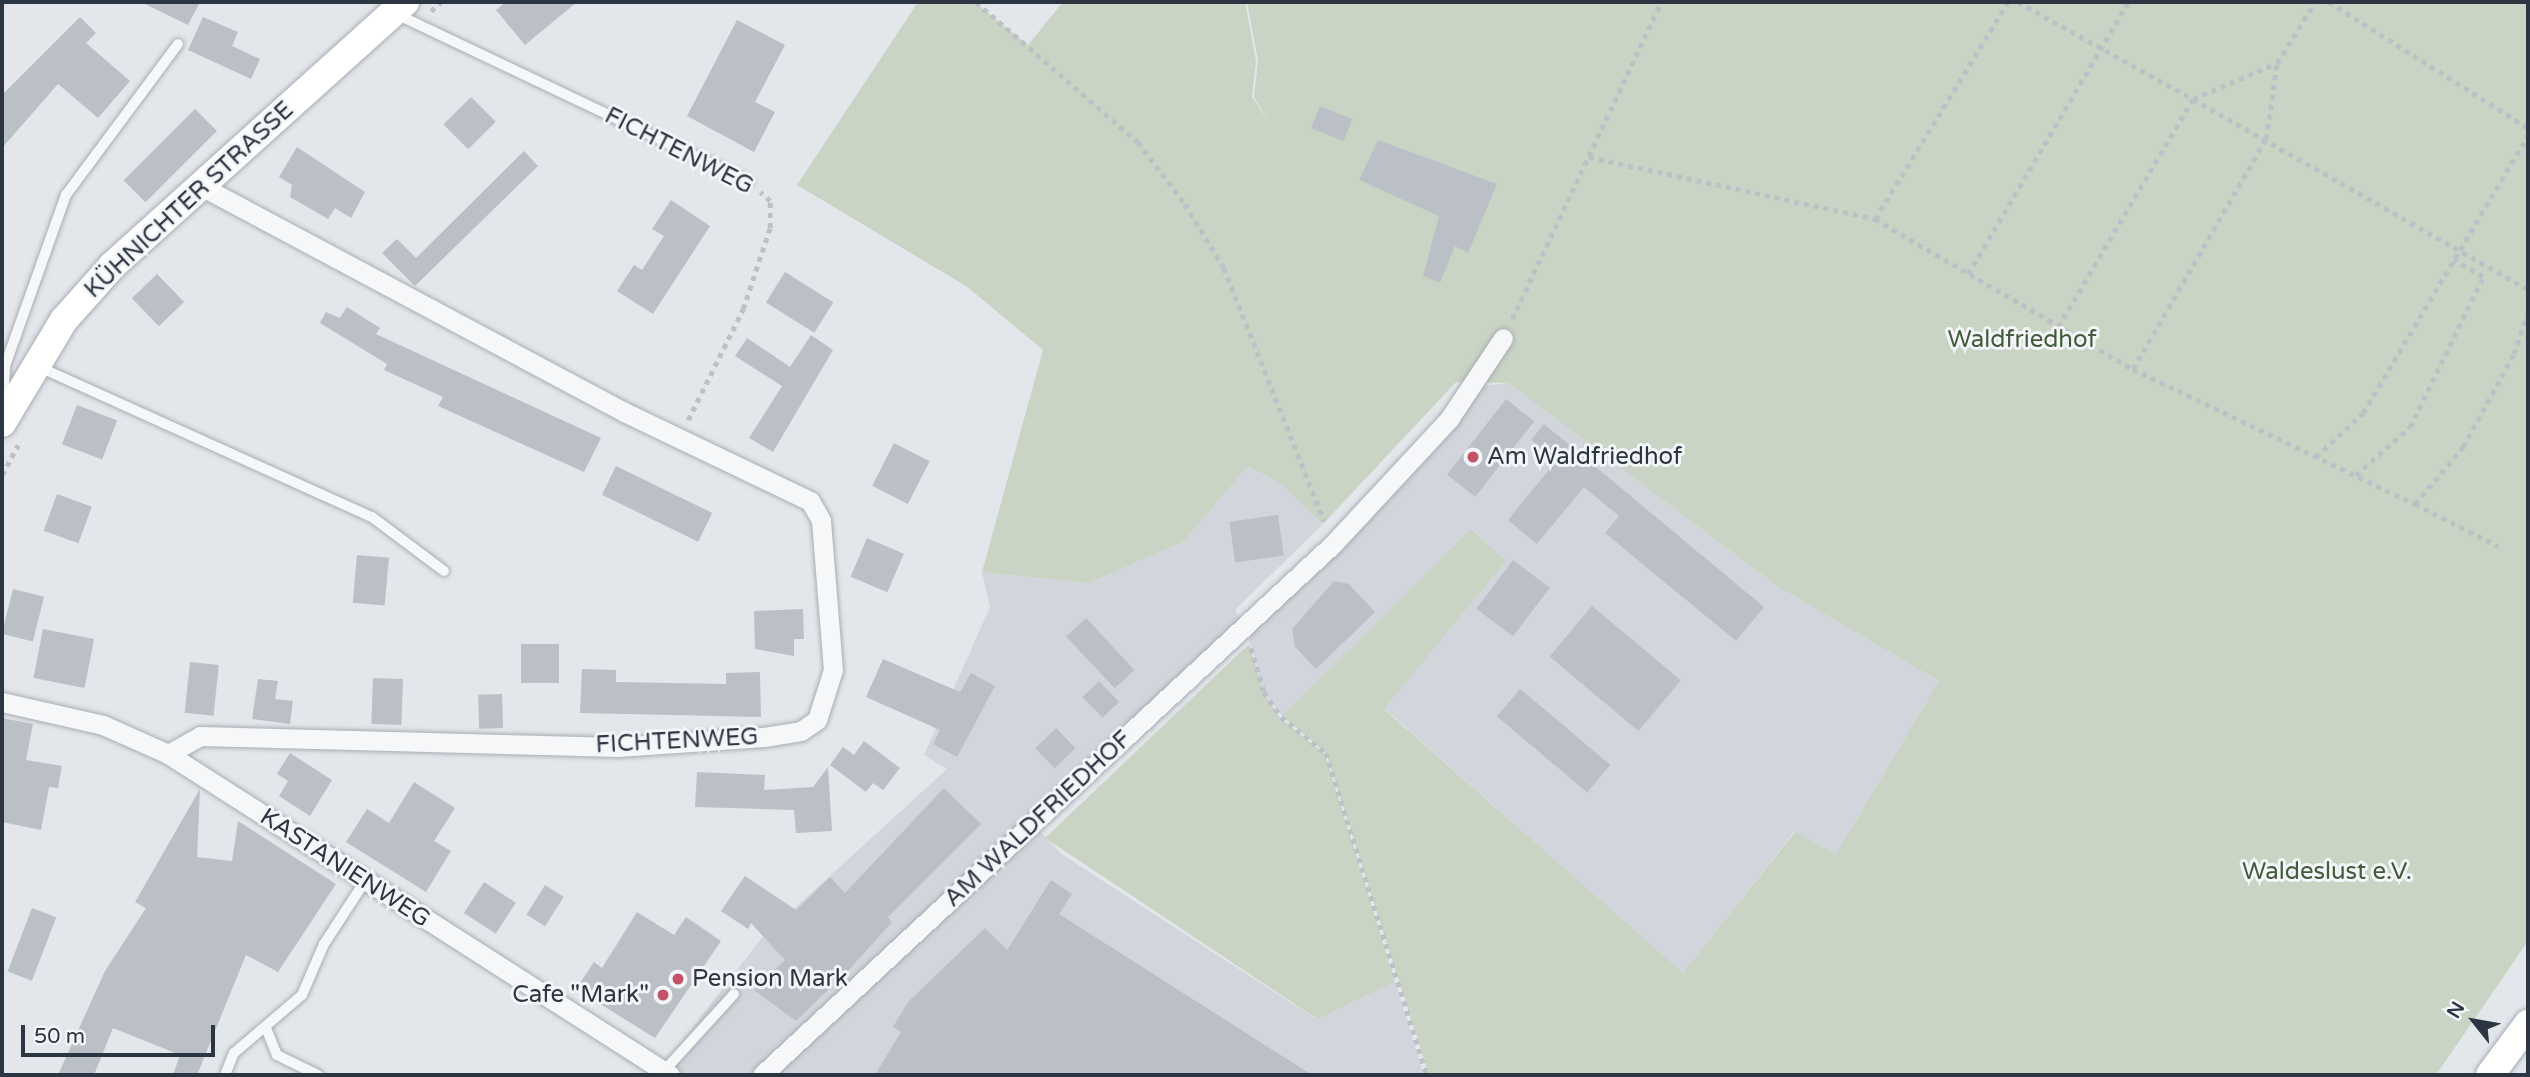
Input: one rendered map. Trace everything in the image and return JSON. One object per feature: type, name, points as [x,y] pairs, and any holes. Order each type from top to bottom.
[{"type":"street","name":"KÜHNICHTER STRASSE","points":[[10,425],[34,364],[113,265],[405,12]]},
{"type":"street","name":"FICHTENWEG","points":[[167,754],[200,736],[618,747],[801,731],[821,712],[833,670],[821,520],[810,501],[781,482],[680,436],[201,186]]},
{"type":"street","name":"AM WALDFRIEDHOF","points":[[762,1075],[1333,544],[1449,419],[1503,338]]},
{"type":"street","name":"KASTANIENWEG","points":[[2,702],[103,726],[167,754],[667,1073]]},
{"type":"street","points":[[2490,1075],[2528,1024]]},
{"type":"lane","name":"FICHTENWEG","points":[[405,12],[748,181]]},
{"type":"lane","points":[[10,425],[5,366],[66,195],[178,44]]},
{"type":"lane","points":[[34,364],[372,517],[444,571]]},
{"type":"lane","points":[[225,1075],[234,1053],[302,995],[324,944],[365,881]]},
{"type":"lane","points":[[667,1073],[734,994]]},
{"type":"lane","points":[[266,1028],[277,1055],[318,1075]]},
{"type":"path","points":[[405,12],[441,2]]},
{"type":"path","points":[[976,2],[1138,142],[1185,204],[1224,268],[1333,544]]},
{"type":"path","points":[[1503,338],[1661,2]]},
{"type":"path","points":[[1875,219],[2008,2]]},
{"type":"path","points":[[2018,2],[2460,246],[2528,289]]},
{"type":"path","points":[[1968,274],[2128,2]]},
{"type":"path","points":[[2133,369],[2266,139],[2277,63],[2315,2]]},
{"type":"path","points":[[2329,2],[2528,128]]},
{"type":"path","points":[[2058,327],[2193,99],[2277,63]]},
{"type":"path","points":[[2316,457],[2363,413],[2528,135]]},
{"type":"path","points":[[1589,157],[1875,219],[2133,369],[2356,475],[2498,547]]},
{"type":"path","name":"FICHTENWEG","points":[[680,436],[743,309],[771,228],[770,201],[748,181]]},
{"type":"path","points":[[2356,475],[2410,428],[2483,277],[2453,260]]},
{"type":"path","points":[[2415,504],[2463,447],[2514,354],[2528,312]]},
{"type":"path","points":[[2,475],[10,425]]},
{"type":"path","points":[[1244,627],[1264,692],[1281,718],[1325,753],[1427,1075]]},
{"type":"shaded area","points":[[1508,383],[1780,588],[1939,681],[1836,854],[1794,832],[1683,974],[1384,708],[1505,562],[1472,529],[1282,716],[1264,692],[1246,629],[1472,387]]},
{"type":"shaded area","points":[[1248,466],[1282,485],[1323,524],[1235,610],[1244,625],[1035,827],[1063,855],[1316,1019],[1395,982],[1424,1075],[674,1075],[662,1067],[761,939],[947,769],[924,755],[990,607],[982,572],[1089,583],[1183,542]]},
{"type":"green space","points":[[918,2],[975,2],[1028,45],[1063,2],[1245,2],[1256,61],[1252,97],[1268,121],[1254,97],[1258,61],[1247,2],[2528,2],[2528,941],[2436,1075],[1429,1075],[1326,753],[1282,716],[1471,529],[1506,561],[1384,709],[1683,973],[1795,832],[1836,854],[1939,681],[1780,588],[1508,383],[1456,382],[1323,524],[1282,485],[1248,466],[1183,542],[1089,583],[982,572],[1043,350],[966,286],[797,185]]},
{"type":"green space","points":[[1249,644],[1264,692],[1280,718],[1325,754],[1395,982],[1317,1019],[1045,838]]},
{"type":"building","points":[[141,2],[200,2],[188,25]]},
{"type":"building","points":[[506,2],[577,2],[525,45],[496,10]]},
{"type":"building","points":[[80,17],[96,33],[86,43],[130,81],[98,118],[58,84],[2,148],[2,95]]},
{"type":"building","points":[[203,17],[238,32],[232,46],[260,59],[251,79],[188,50]]},
{"type":"building","points":[[737,20],[785,45],[755,102],[775,112],[754,152],[687,116]]},
{"type":"building","points":[[471,97],[496,122],[468,149],[443,125]]},
{"type":"building","points":[[1320,106],[1352,119],[1343,141],[1311,128]]},
{"type":"building","points":[[195,109],[217,131],[146,202],[124,180]]},
{"type":"building","points":[[1378,140],[1497,184],[1468,253],[1455,246],[1440,283],[1423,276],[1439,216],[1359,180]]},
{"type":"building","points":[[297,147],[365,192],[351,218],[335,208],[328,219],[290,197],[292,185],[279,177]]},
{"type":"building","points":[[524,151],[538,166],[415,286],[382,253],[397,239],[416,258]]},
{"type":"building","points":[[671,200],[710,226],[653,314],[617,291],[634,265],[642,270],[664,236],[652,229]]},
{"type":"building","points":[[785,272],[833,302],[814,333],[766,303]]},
{"type":"building","points":[[157,274],[184,302],[159,326],[132,298]]},
{"type":"building","points":[[347,307],[380,328],[376,334],[601,438],[584,472],[438,406],[443,397],[384,370],[387,364],[320,323],[326,312],[340,318]]},
{"type":"building","points":[[811,335],[833,350],[773,452],[749,438],[782,386],[735,356],[747,338],[790,367]]},
{"type":"building","points":[[1506,399],[1534,421],[1475,497],[1447,475]]},
{"type":"building","points":[[77,405],[117,420],[102,460],[62,444]]},
{"type":"building","points":[[1544,424],[1764,607],[1736,641],[1605,533],[1619,516],[1584,487],[1537,544],[1508,520],[1556,461],[1531,440]]},
{"type":"building","points":[[894,443],[930,461],[908,504],[872,486]]},
{"type":"building","points":[[616,466],[712,513],[698,542],[602,495]]},
{"type":"building","points":[[57,494],[92,507],[78,543],[44,531]]},
{"type":"building","points":[[1278,515],[1284,556],[1235,562],[1229,522]]},
{"type":"building","points":[[867,538],[904,554],[887,592],[851,577]]},
{"type":"building","points":[[357,555],[389,558],[385,606],[353,603]]},
{"type":"building","points":[[1513,560],[1550,588],[1513,636],[1476,609]]},
{"type":"building","points":[[1334,581],[1349,584],[1375,612],[1316,669],[1295,647],[1292,629]]},
{"type":"building","points":[[13,589],[44,597],[33,641],[2,634]]},
{"type":"building","points":[[1592,606],[1681,681],[1638,731],[1550,657]]},
{"type":"building","points":[[803,609],[804,639],[794,639],[794,656],[755,649],[754,611]]},
{"type":"building","points":[[1086,618],[1134,670],[1115,688],[1066,636]]},
{"type":"building","points":[[43,629],[94,639],[85,688],[33,678]]},
{"type":"building","points":[[521,644],[559,644],[559,683],[521,683]]},
{"type":"building","points":[[883,659],[960,692],[971,673],[995,686],[957,757],[933,744],[940,730],[866,697]]},
{"type":"building","points":[[190,662],[219,665],[214,716],[185,713]]},
{"type":"building","points":[[582,669],[616,670],[616,682],[726,684],[726,673],[760,672],[761,717],[580,713]]},
{"type":"building","points":[[373,678],[403,679],[401,725],[371,724]]},
{"type":"building","points":[[258,679],[278,681],[275,699],[293,701],[290,724],[252,719]]},
{"type":"building","points":[[1099,681],[1119,702],[1103,718],[1082,697]]},
{"type":"building","points":[[1520,689],[1610,765],[1587,792],[1497,717]]},
{"type":"building","points":[[502,694],[503,728],[479,729],[478,695]]},
{"type":"building","points":[[2,718],[33,724],[26,760],[62,766],[58,788],[49,787],[41,830],[2,822]]},
{"type":"building","points":[[1056,728],[1075,748],[1055,768],[1035,748]]},
{"type":"building","points":[[864,741],[900,768],[883,790],[873,783],[866,792],[830,765],[843,747],[854,755]]},
{"type":"building","points":[[290,753],[332,780],[310,816],[279,796],[288,781],[277,774]]},
{"type":"building","points":[[828,767],[832,831],[796,833],[794,810],[695,807],[697,772],[765,775],[764,790],[813,787]]},
{"type":"building","points":[[414,782],[455,808],[434,841],[451,851],[426,892],[346,842],[367,809],[389,823]]},
{"type":"building","points":[[944,788],[981,824],[888,917],[892,922],[847,972],[796,1021],[754,990],[785,960],[751,923],[748,929],[721,911],[745,876],[796,910],[830,877],[845,893]]},
{"type":"building","points":[[200,789],[197,857],[232,861],[238,821],[336,884],[278,972],[246,955],[197,1075],[173,1075],[180,1055],[113,1028],[94,1075],[58,1075],[105,971],[146,908],[135,902]]},
{"type":"building","points":[[1051,880],[1072,894],[1059,914],[1312,1075],[875,1075],[901,1032],[893,1027],[908,1002],[985,928],[1007,950]]},
{"type":"building","points":[[484,882],[516,903],[496,934],[464,913]]},
{"type":"building","points":[[545,885],[564,897],[545,926],[526,915]]},
{"type":"building","points":[[32,908],[56,917],[32,981],[8,971]]},
{"type":"building","points":[[637,912],[674,935],[686,917],[721,941],[655,1038],[576,989],[594,962],[602,968]]},
{"type":"place","name":"Am Waldfriedhof","points":[[1473,457]]},
{"type":"place","name":"Pension Mark","points":[[678,979]]},
{"type":"place","name":"Cafe \"Mark\"","points":[[663,995]]},
{"type":"park label","name":"Waldfriedhof","points":[[2022,340]]},
{"type":"park label","name":"Waldeslust e.V.","points":[[2327,872]]}]
